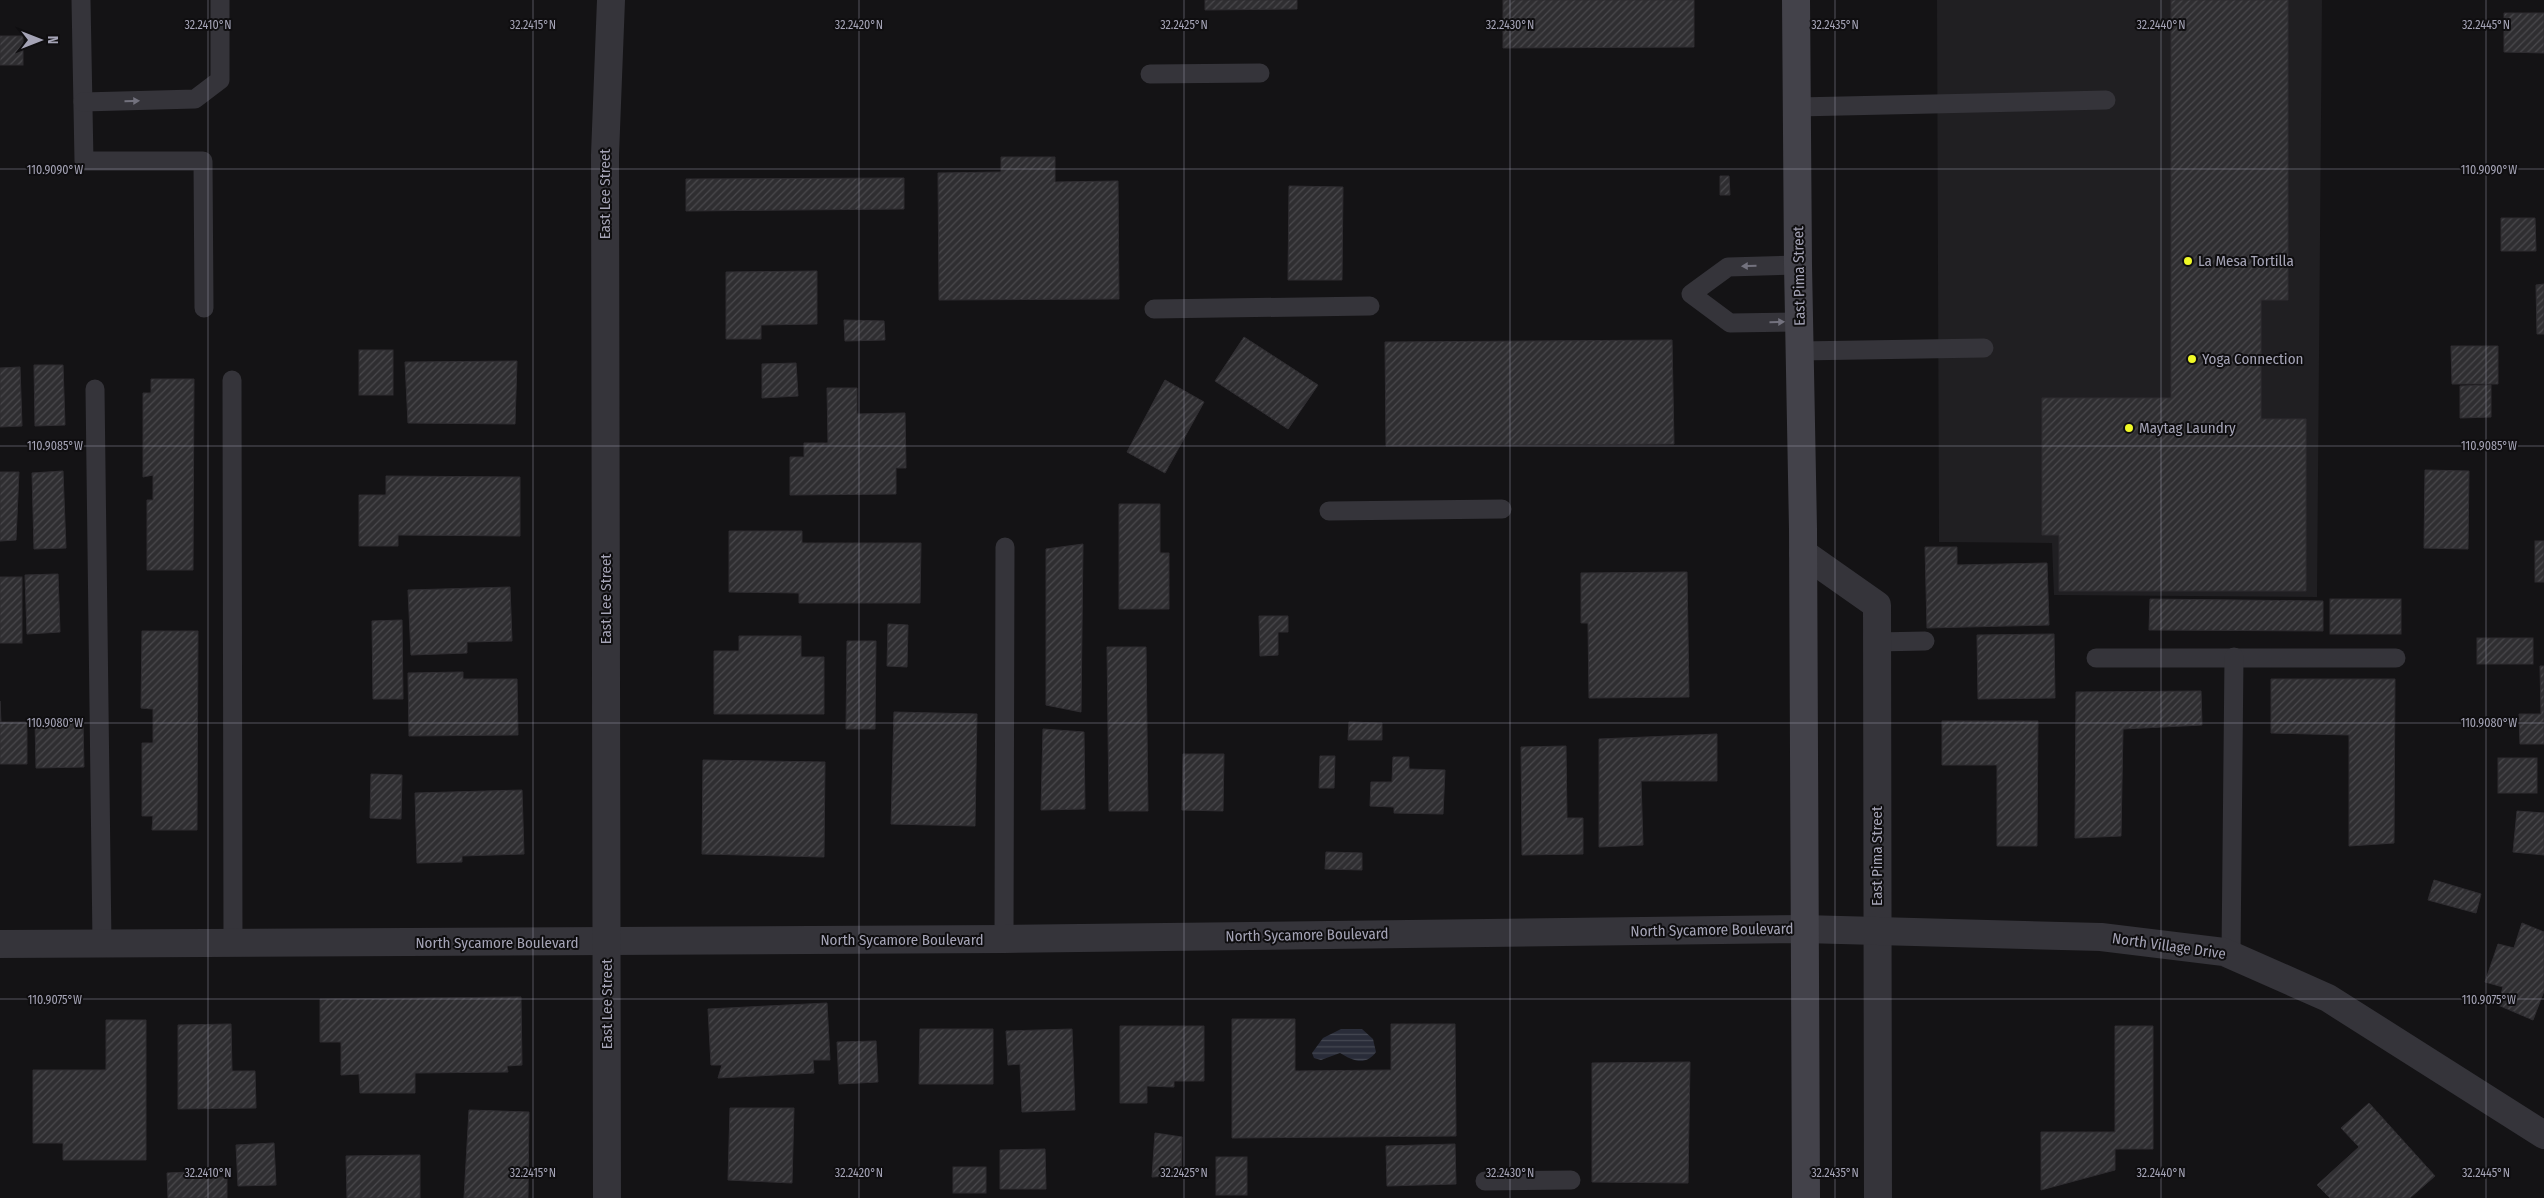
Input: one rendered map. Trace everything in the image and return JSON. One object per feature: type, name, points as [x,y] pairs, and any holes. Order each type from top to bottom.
[{"type":"street","name":"East Lee Street","points":[[608,1198],[605,154],[611,0]]},
{"type":"street","name":"East Pima Street","points":[[1796,0],[1803,553],[1806,1198]]},
{"type":"street","name":"East Pima Street","points":[[1803,553],[1877,605],[1878,1198]]},
{"type":"street","name":"North Sycamore Boulevard","points":[[0,944],[1004,939],[1804,929]]},
{"type":"street","name":"North Village Drive","points":[[1804,929],[2101,937],[2224,952],[2328,998],[2544,1135]]},
{"type":"lane","points":[[81,0],[84,161],[203,161],[204,308]]},
{"type":"lane","points":[[83,102],[195,99],[220,80],[220,0]]},
{"type":"lane","points":[[1150,74],[1260,73]]},
{"type":"lane","points":[[1797,108],[2106,100]]},
{"type":"lane","points":[[1798,265],[1728,267],[1691,294],[1730,323],[1799,322]]},
{"type":"lane","points":[[1154,309],[1370,306]]},
{"type":"lane","points":[[1799,352],[1984,348]]},
{"type":"lane","points":[[232,380],[232,944]]},
{"type":"lane","points":[[95,389],[102,944]]},
{"type":"lane","points":[[1329,511],[1502,509]]},
{"type":"lane","points":[[1004,939],[1005,547]]},
{"type":"lane","points":[[1877,642],[1925,641]]},
{"type":"lane","points":[[2231,955],[2234,657]]},
{"type":"lane","points":[[2096,658],[2396,658]]},
{"type":"lane","points":[[1485,1181],[1571,1180]]},
{"type":"shaded area","points":[[1937,0],[2322,0],[2317,597],[2054,595],[2052,543],[1939,542]]},
{"type":"water","points":[[1341,1029],[1362,1029],[1373,1039],[1376,1052],[1364,1061],[1354,1060],[1340,1053],[1321,1060],[1314,1058],[1312,1053],[1323,1038]]},
{"type":"building","points":[[1205,0],[1297,0],[1297,9],[1205,10]]},
{"type":"building","points":[[1503,0],[1694,0],[1694,47],[1503,48]]},
{"type":"building","points":[[2171,0],[2288,0],[2288,300],[2261,300],[2261,419],[2306,419],[2306,591],[2059,591],[2059,535],[2042,535],[2042,398],[2171,398]]},
{"type":"building","points":[[2504,13],[2544,13],[2544,53],[2504,52]]},
{"type":"building","points":[[0,36],[23,36],[23,65],[0,65]]},
{"type":"building","points":[[1001,157],[1055,157],[1055,182],[1118,181],[1119,299],[939,300],[938,173],[1001,172]]},
{"type":"building","points":[[1720,176],[1729,176],[1730,195],[1720,195]]},
{"type":"building","points":[[904,178],[904,209],[686,211],[686,179]]},
{"type":"building","points":[[1289,186],[1343,187],[1342,280],[1288,280]]},
{"type":"building","points":[[2501,218],[2535,218],[2536,251],[2501,251]]},
{"type":"building","points":[[817,271],[817,324],[761,325],[761,339],[726,339],[726,272]]},
{"type":"building","points":[[2544,284],[2544,334],[2537,334],[2536,285]]},
{"type":"building","points":[[844,320],[884,321],[885,340],[845,341]]},
{"type":"building","points":[[1244,337],[1318,385],[1288,429],[1215,381]]},
{"type":"building","points":[[1672,340],[1674,444],[1386,446],[1385,342]]},
{"type":"building","points":[[2451,346],[2498,346],[2498,384],[2452,384]]},
{"type":"building","points":[[359,350],[393,350],[393,395],[359,395]]},
{"type":"building","points":[[517,361],[515,424],[408,423],[405,362]]},
{"type":"building","points":[[796,363],[798,396],[762,398],[762,364]]},
{"type":"building","points":[[34,365],[63,365],[65,425],[35,426]]},
{"type":"building","points":[[20,367],[22,426],[0,427],[0,368]]},
{"type":"building","points":[[151,379],[194,379],[193,570],[147,570],[147,500],[153,500],[153,475],[143,477],[143,393],[151,393]]},
{"type":"building","points":[[1165,380],[1204,402],[1165,473],[1127,452]]},
{"type":"building","points":[[2491,385],[2491,417],[2460,418],[2460,386]]},
{"type":"building","points":[[827,388],[857,388],[857,414],[905,413],[906,468],[896,468],[896,494],[790,495],[790,457],[804,457],[804,443],[828,443]]},
{"type":"building","points":[[2425,470],[2469,471],[2468,549],[2424,548]]},
{"type":"building","points":[[63,471],[66,548],[34,549],[32,473]]},
{"type":"building","points":[[0,472],[19,472],[16,540],[0,541]]},
{"type":"building","points":[[386,476],[520,477],[520,536],[398,535],[398,546],[359,546],[359,495],[386,495]]},
{"type":"building","points":[[1119,504],[1160,504],[1160,553],[1169,553],[1169,609],[1119,609]]},
{"type":"building","points":[[729,531],[802,531],[802,543],[921,543],[920,603],[799,603],[799,593],[729,592]]},
{"type":"building","points":[[2535,541],[2544,541],[2544,582],[2535,582]]},
{"type":"building","points":[[1083,544],[1081,712],[1046,705],[1046,549]]},
{"type":"building","points":[[1925,547],[1957,547],[1957,565],[2047,563],[2049,625],[1927,628]]},
{"type":"building","points":[[1687,572],[1689,697],[1589,698],[1588,623],[1581,623],[1581,573]]},
{"type":"building","points":[[58,574],[60,632],[27,634],[25,575]]},
{"type":"building","points":[[0,577],[22,577],[22,643],[0,643]]},
{"type":"building","points":[[510,587],[512,641],[467,642],[467,653],[411,655],[408,590]]},
{"type":"building","points":[[2150,599],[2323,601],[2323,631],[2149,630]]},
{"type":"building","points":[[2330,599],[2401,599],[2401,634],[2330,634]]},
{"type":"building","points":[[1259,616],[1288,616],[1288,632],[1278,632],[1278,655],[1260,656]]},
{"type":"building","points":[[402,620],[403,699],[373,699],[372,621]]},
{"type":"building","points":[[888,624],[908,625],[907,667],[887,666]]},
{"type":"building","points":[[142,631],[198,631],[197,830],[152,830],[153,816],[142,816],[142,743],[153,743],[153,709],[141,708]]},
{"type":"building","points":[[2054,634],[2055,698],[1978,699],[1977,635]]},
{"type":"building","points":[[739,636],[801,636],[801,657],[824,657],[824,714],[714,714],[714,651],[739,651]]},
{"type":"building","points":[[2477,638],[2533,638],[2533,664],[2477,664]]},
{"type":"building","points":[[847,641],[876,641],[875,729],[846,729]]},
{"type":"building","points":[[1107,647],[1146,647],[1148,811],[1109,811]]},
{"type":"building","points":[[2540,666],[2544,666],[2544,744],[2520,744],[2519,714],[2541,714]]},
{"type":"building","points":[[463,672],[463,679],[517,679],[518,735],[409,736],[408,673]]},
{"type":"building","points":[[2271,679],[2395,679],[2394,843],[2349,846],[2349,735],[2271,733]]},
{"type":"building","points":[[2201,691],[2202,725],[2123,729],[2121,836],[2075,838],[2076,692]]},
{"type":"building","points":[[0,701],[1,722],[27,722],[27,764],[0,764]]},
{"type":"building","points":[[894,712],[977,714],[975,826],[891,824]]},
{"type":"building","points":[[1942,721],[2038,721],[2037,846],[1997,846],[1997,765],[1942,765]]},
{"type":"building","points":[[35,722],[83,722],[84,767],[36,768]]},
{"type":"building","points":[[1349,722],[1382,723],[1382,740],[1348,740]]},
{"type":"building","points":[[1043,729],[1084,732],[1085,809],[1041,810]]},
{"type":"building","points":[[1717,734],[1717,781],[1641,781],[1643,845],[1599,847],[1599,739]]},
{"type":"building","points":[[1566,746],[1567,818],[1583,818],[1583,854],[1522,855],[1521,747]]},
{"type":"building","points":[[1183,754],[1224,754],[1223,811],[1182,810]]},
{"type":"building","points":[[1320,756],[1335,756],[1334,788],[1319,788]]},
{"type":"building","points":[[1393,757],[1409,757],[1409,769],[1445,770],[1443,814],[1394,813],[1394,807],[1370,806],[1371,782],[1392,782]]},
{"type":"building","points":[[2498,758],[2537,758],[2537,793],[2498,793]]},
{"type":"building","points":[[703,760],[825,762],[824,857],[702,854]]},
{"type":"building","points":[[371,774],[402,775],[401,819],[370,818]]},
{"type":"building","points":[[522,790],[524,854],[462,856],[462,862],[417,863],[415,793]]},
{"type":"building","points":[[2517,811],[2544,813],[2544,855],[2513,852]]},
{"type":"building","points":[[1326,852],[1362,853],[1362,870],[1325,869]]},
{"type":"building","points":[[2434,880],[2481,894],[2476,913],[2428,900]]},
{"type":"building","points":[[2522,923],[2544,932],[2544,991],[2533,1020],[2498,1005],[2503,987],[2485,982],[2498,944],[2514,948]]},
{"type":"building","points":[[521,997],[522,1065],[507,1066],[508,1072],[415,1073],[415,1093],[360,1093],[359,1074],[341,1075],[341,1042],[320,1042],[320,999]]},
{"type":"building","points":[[827,1003],[830,1060],[813,1060],[814,1073],[718,1078],[722,1065],[711,1065],[708,1009]]},
{"type":"building","points":[[1232,1019],[1295,1019],[1295,1071],[1391,1070],[1391,1024],[1455,1024],[1456,1136],[1232,1138]]},
{"type":"building","points":[[106,1020],[146,1020],[146,1160],[63,1160],[63,1143],[33,1143],[33,1070],[106,1070]]},
{"type":"building","points":[[231,1024],[232,1071],[255,1071],[256,1108],[178,1109],[178,1025]]},
{"type":"building","points":[[1120,1026],[1204,1026],[1204,1081],[1174,1081],[1174,1087],[1147,1086],[1147,1103],[1120,1103]]},
{"type":"building","points":[[2115,1026],[2153,1026],[2153,1149],[2115,1149],[2115,1170],[2041,1190],[2041,1132],[2115,1132]]},
{"type":"building","points":[[920,1029],[993,1029],[993,1084],[919,1084]]},
{"type":"building","points":[[1072,1029],[1075,1110],[1022,1112],[1020,1064],[1008,1065],[1006,1031]]},
{"type":"building","points":[[876,1041],[878,1082],[839,1084],[837,1042]]},
{"type":"building","points":[[1690,1062],[1688,1183],[1592,1182],[1592,1063]]},
{"type":"building","points":[[2369,1103],[2435,1176],[2410,1198],[2330,1198],[2317,1185],[2359,1147],[2341,1128]]},
{"type":"building","points":[[730,1108],[794,1108],[792,1183],[728,1180]]},
{"type":"building","points":[[469,1110],[529,1112],[528,1198],[464,1198]]},
{"type":"building","points":[[1155,1133],[1182,1137],[1181,1175],[1152,1177]]},
{"type":"building","points":[[274,1143],[276,1185],[238,1186],[236,1145]]},
{"type":"building","points":[[1455,1144],[1456,1184],[1387,1186],[1386,1146]]},
{"type":"building","points":[[1045,1149],[1046,1189],[1000,1189],[1000,1150]]},
{"type":"building","points":[[420,1155],[420,1198],[347,1198],[346,1156]]},
{"type":"building","points":[[1216,1157],[1247,1157],[1247,1195],[1216,1195]]},
{"type":"building","points":[[953,1167],[986,1167],[986,1193],[953,1193]]},
{"type":"building","points":[[192,1172],[192,1177],[227,1177],[227,1198],[168,1198],[167,1173]]},
{"type":"place","name":"La Mesa Tortilla","points":[[2188,261]]},
{"type":"place","name":"Yoga Connection","points":[[2192,359]]},
{"type":"place","name":"Maytag Laundry","points":[[2129,428]]}]
